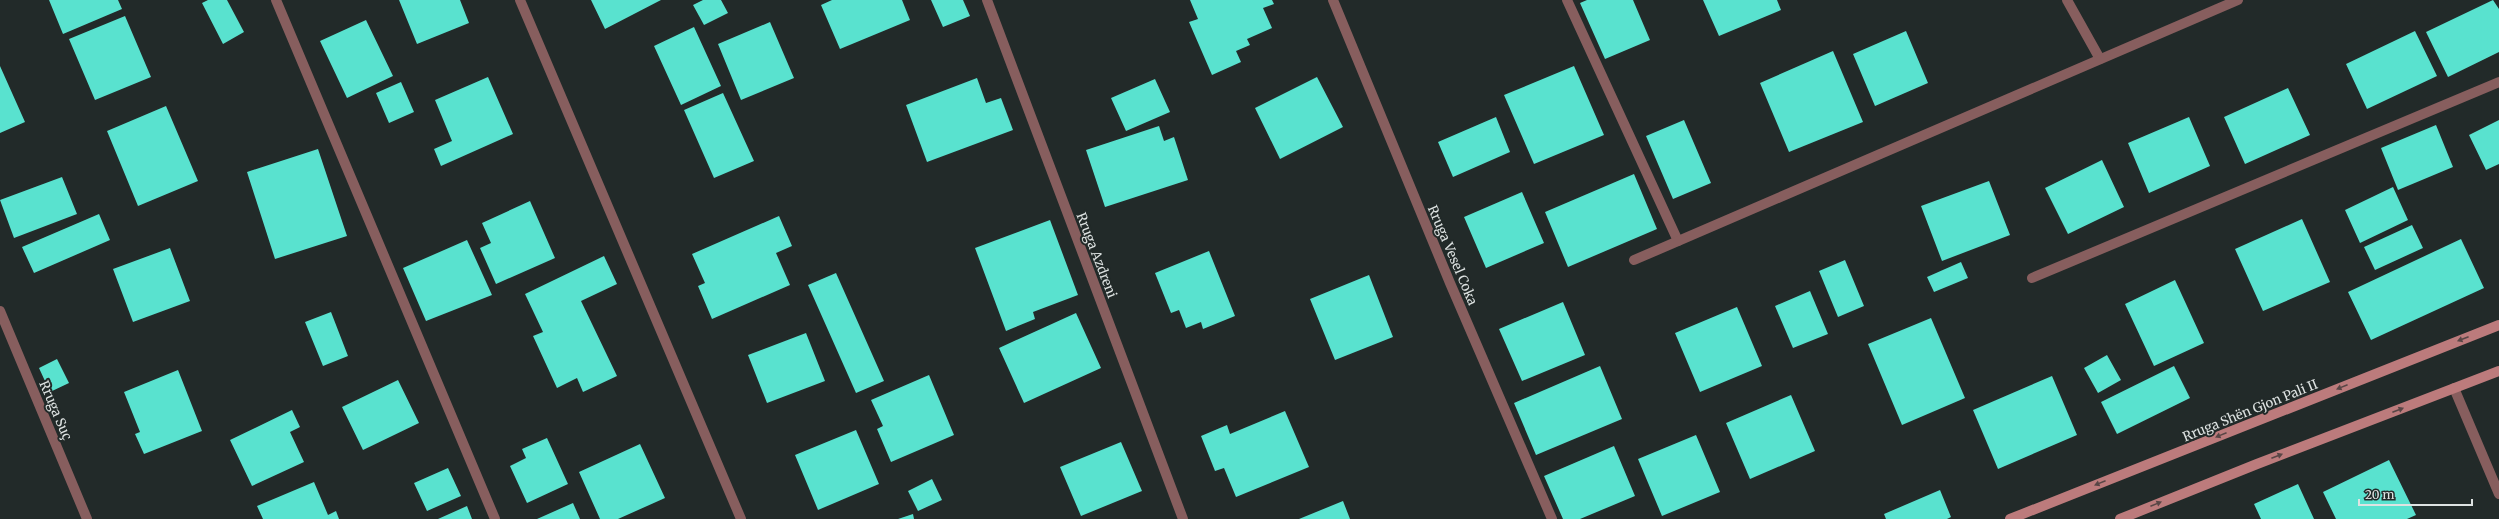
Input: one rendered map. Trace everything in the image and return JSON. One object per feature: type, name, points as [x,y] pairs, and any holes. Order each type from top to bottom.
[{"type":"street","points":[[276,0],[495,519]]},
{"type":"street","points":[[520,0],[741,519]]},
{"type":"street","name":"Rruga Azdreni","points":[[987,0],[1183,519]]},
{"type":"street","name":"Rruga Vesel Coka","points":[[1333,0],[1450,283],[1552,519]]},
{"type":"street","points":[[1567,0],[1678,241]]},
{"type":"street","points":[[2067,0],[2100,60]]},
{"type":"street","points":[[1634,260],[2238,0]]},
{"type":"street","points":[[2032,278],[2499,82]]},
{"type":"street","name":"Rruga Suç","points":[[0,311],[87,519]]},
{"type":"street","name":"Rruga Shën Gjon Pali II","points":[[2010,519],[2499,325]]},
{"type":"street","points":[[2120,519],[2499,371]]},
{"type":"street","points":[[2454,388],[2499,494]]},
{"type":"building","points":[[49,0],[118,0],[122,9],[63,34]]},
{"type":"building","points":[[208,0],[227,0],[244,32],[223,44],[202,3]]},
{"type":"building","points":[[399,0],[460,0],[469,23],[417,44]]},
{"type":"building","points":[[591,0],[661,0],[605,29]]},
{"type":"building","points":[[703,0],[721,0],[728,13],[704,25],[693,5]]},
{"type":"building","points":[[832,0],[902,0],[910,20],[840,49],[821,5]]},
{"type":"building","points":[[931,0],[963,0],[970,16],[943,27]]},
{"type":"building","points":[[1190,0],[1272,0],[1274,4],[1263,8],[1272,28],[1247,39],[1250,45],[1236,51],[1241,62],[1212,75],[1189,22],[1198,19]]},
{"type":"building","points":[[1587,0],[1633,0],[1650,40],[1605,59],[1580,3]]},
{"type":"building","points":[[1703,0],[1777,0],[1781,10],[1719,36]]},
{"type":"building","points":[[2493,0],[2499,9],[2499,52],[2448,77],[2426,32]]},
{"type":"building","points":[[125,16],[151,77],[95,100],[69,39]]},
{"type":"building","points":[[366,20],[393,76],[347,98],[320,41]]},
{"type":"building","points":[[770,22],[794,78],[741,100],[718,44]]},
{"type":"building","points":[[694,27],[721,86],[681,105],[654,46]]},
{"type":"building","points":[[1906,31],[1928,83],[1875,106],[1853,54]]},
{"type":"building","points":[[2415,31],[2437,76],[2367,109],[2346,64]]},
{"type":"building","points":[[1833,51],[1863,122],[1789,152],[1760,83]]},
{"type":"building","points":[[0,66],[25,122],[0,133]]},
{"type":"building","points":[[1574,66],[1604,135],[1534,164],[1504,95]]},
{"type":"building","points":[[488,77],[513,134],[441,166],[434,149],[452,141],[435,100]]},
{"type":"building","points":[[1317,77],[1343,127],[1280,159],[1255,108]]},
{"type":"building","points":[[977,78],[986,103],[1001,98],[1013,130],[927,162],[906,105]]},
{"type":"building","points":[[1155,79],[1170,112],[1126,131],[1111,98]]},
{"type":"building","points":[[401,82],[414,112],[389,123],[376,93]]},
{"type":"building","points":[[2288,88],[2310,135],[2245,164],[2224,117]]},
{"type":"building","points":[[723,93],[754,161],[714,178],[684,110]]},
{"type":"building","points":[[166,106],[198,181],[138,206],[107,131]]},
{"type":"building","points":[[1496,117],[1510,152],[1453,177],[1438,142]]},
{"type":"building","points":[[2189,117],[2210,166],[2149,193],[2128,143]]},
{"type":"building","points":[[1684,120],[1711,183],[1673,199],[1646,136]]},
{"type":"building","points":[[2499,120],[2499,164],[2486,170],[2469,135]]},
{"type":"building","points":[[2436,125],[2453,167],[2398,190],[2381,148]]},
{"type":"building","points":[[1159,126],[1164,141],[1174,137],[1188,180],[1105,207],[1086,150]]},
{"type":"building","points":[[318,149],[347,236],[275,259],[247,172]]},
{"type":"building","points":[[2102,160],[2124,207],[2068,234],[2045,188]]},
{"type":"building","points":[[1634,174],[1657,229],[1568,267],[1545,212]]},
{"type":"building","points":[[62,177],[77,214],[14,238],[0,200]]},
{"type":"building","points":[[1989,181],[2010,235],[1942,261],[1921,206]]},
{"type":"building","points":[[2393,187],[2408,220],[2360,243],[2345,210]]},
{"type":"building","points":[[1522,192],[1544,243],[1486,268],[1464,217]]},
{"type":"building","points":[[530,201],[555,258],[496,284],[480,248],[491,243],[482,223]]},
{"type":"building","points":[[99,214],[110,240],[34,273],[22,247]]},
{"type":"building","points":[[779,216],[792,246],[776,253],[790,285],[712,319],[698,286],[705,283],[692,254]]},
{"type":"building","points":[[2302,219],[2330,282],[2263,311],[2235,249]]},
{"type":"building","points":[[1050,220],[1078,295],[1033,312],[1035,319],[1006,331],[975,248]]},
{"type":"building","points":[[2412,225],[2423,248],[2375,270],[2364,247]]},
{"type":"building","points":[[2461,239],[2484,288],[2371,340],[2348,292]]},
{"type":"building","points":[[467,240],[492,295],[426,321],[403,268]]},
{"type":"building","points":[[170,248],[190,301],[133,322],[113,269]]},
{"type":"building","points":[[1209,251],[1235,316],[1203,329],[1201,322],[1186,328],[1179,310],[1171,313],[1155,273]]},
{"type":"building","points":[[604,256],[617,284],[581,301],[617,376],[583,392],[577,378],[557,388],[533,336],[543,332],[525,294]]},
{"type":"building","points":[[1845,260],[1864,306],[1838,317],[1819,271]]},
{"type":"building","points":[[1961,262],[1968,278],[1934,292],[1927,277]]},
{"type":"building","points":[[836,273],[884,381],[856,393],[808,285]]},
{"type":"building","points":[[1369,275],[1393,337],[1335,360],[1310,299]]},
{"type":"building","points":[[2175,280],[2204,343],[2154,366],[2125,304]]},
{"type":"building","points":[[1810,291],[1828,334],[1793,348],[1775,306]]},
{"type":"building","points":[[1563,302],[1585,355],[1522,381],[1499,329]]},
{"type":"building","points":[[1737,307],[1762,366],[1700,392],[1675,333]]},
{"type":"building","points":[[331,312],[348,356],[323,366],[305,322]]},
{"type":"building","points":[[1076,313],[1101,368],[1024,403],[999,348]]},
{"type":"building","points":[[1931,318],[1965,398],[1902,425],[1868,344]]},
{"type":"building","points":[[806,333],[825,381],[767,403],[748,355]]},
{"type":"building","points":[[2107,355],[2121,380],[2098,393],[2084,368]]},
{"type":"building","points":[[57,359],[69,383],[50,392],[39,368]]},
{"type":"building","points":[[1600,366],[1622,419],[1536,455],[1514,403]]},
{"type":"building","points":[[2174,366],[2190,398],[2117,434],[2101,402]]},
{"type":"building","points":[[178,370],[202,431],[144,454],[135,434],[140,432],[124,392]]},
{"type":"building","points":[[929,375],[954,435],[891,462],[877,429],[883,426],[871,400]]},
{"type":"building","points":[[2052,376],[2077,435],[1998,469],[1973,410]]},
{"type":"building","points":[[398,380],[419,423],[363,450],[342,407]]},
{"type":"building","points":[[1791,395],[1815,451],[1750,479],[1726,423]]},
{"type":"building","points":[[292,410],[300,427],[290,432],[304,462],[252,486],[230,440]]},
{"type":"building","points":[[1285,411],[1309,467],[1236,497],[1224,468],[1215,471],[1201,436],[1227,425],[1230,434]]},
{"type":"building","points":[[856,430],[879,484],[818,510],[795,455]]},
{"type":"building","points":[[1696,435],[1720,492],[1662,516],[1638,459]]},
{"type":"building","points":[[547,438],[568,484],[527,503],[510,466],[526,458],[522,449]]},
{"type":"building","points":[[1121,442],[1142,491],[1081,516],[1060,467]]},
{"type":"building","points":[[640,444],[665,498],[618,519],[600,519],[579,472]]},
{"type":"building","points":[[1614,446],[1635,496],[1580,519],[1563,519],[1544,476]]},
{"type":"building","points":[[2389,460],[2416,515],[2407,519],[2336,519],[2323,492]]},
{"type":"building","points":[[448,468],[461,496],[427,511],[414,483]]},
{"type":"building","points":[[932,479],[942,500],[918,511],[908,491]]},
{"type":"building","points":[[314,482],[328,515],[336,511],[339,519],[263,519],[257,506]]},
{"type":"building","points":[[2298,484],[2314,519],[2261,519],[2254,504]]},
{"type":"building","points":[[1940,490],[1951,517],[1947,519],[1886,519],[1884,514]]},
{"type":"building","points":[[1343,501],[1350,519],[1299,519]]},
{"type":"building","points":[[573,503],[580,519],[537,519]]},
{"type":"building","points":[[467,506],[472,519],[438,519]]},
{"type":"building","points":[[913,514],[914,519],[898,519]]}]
